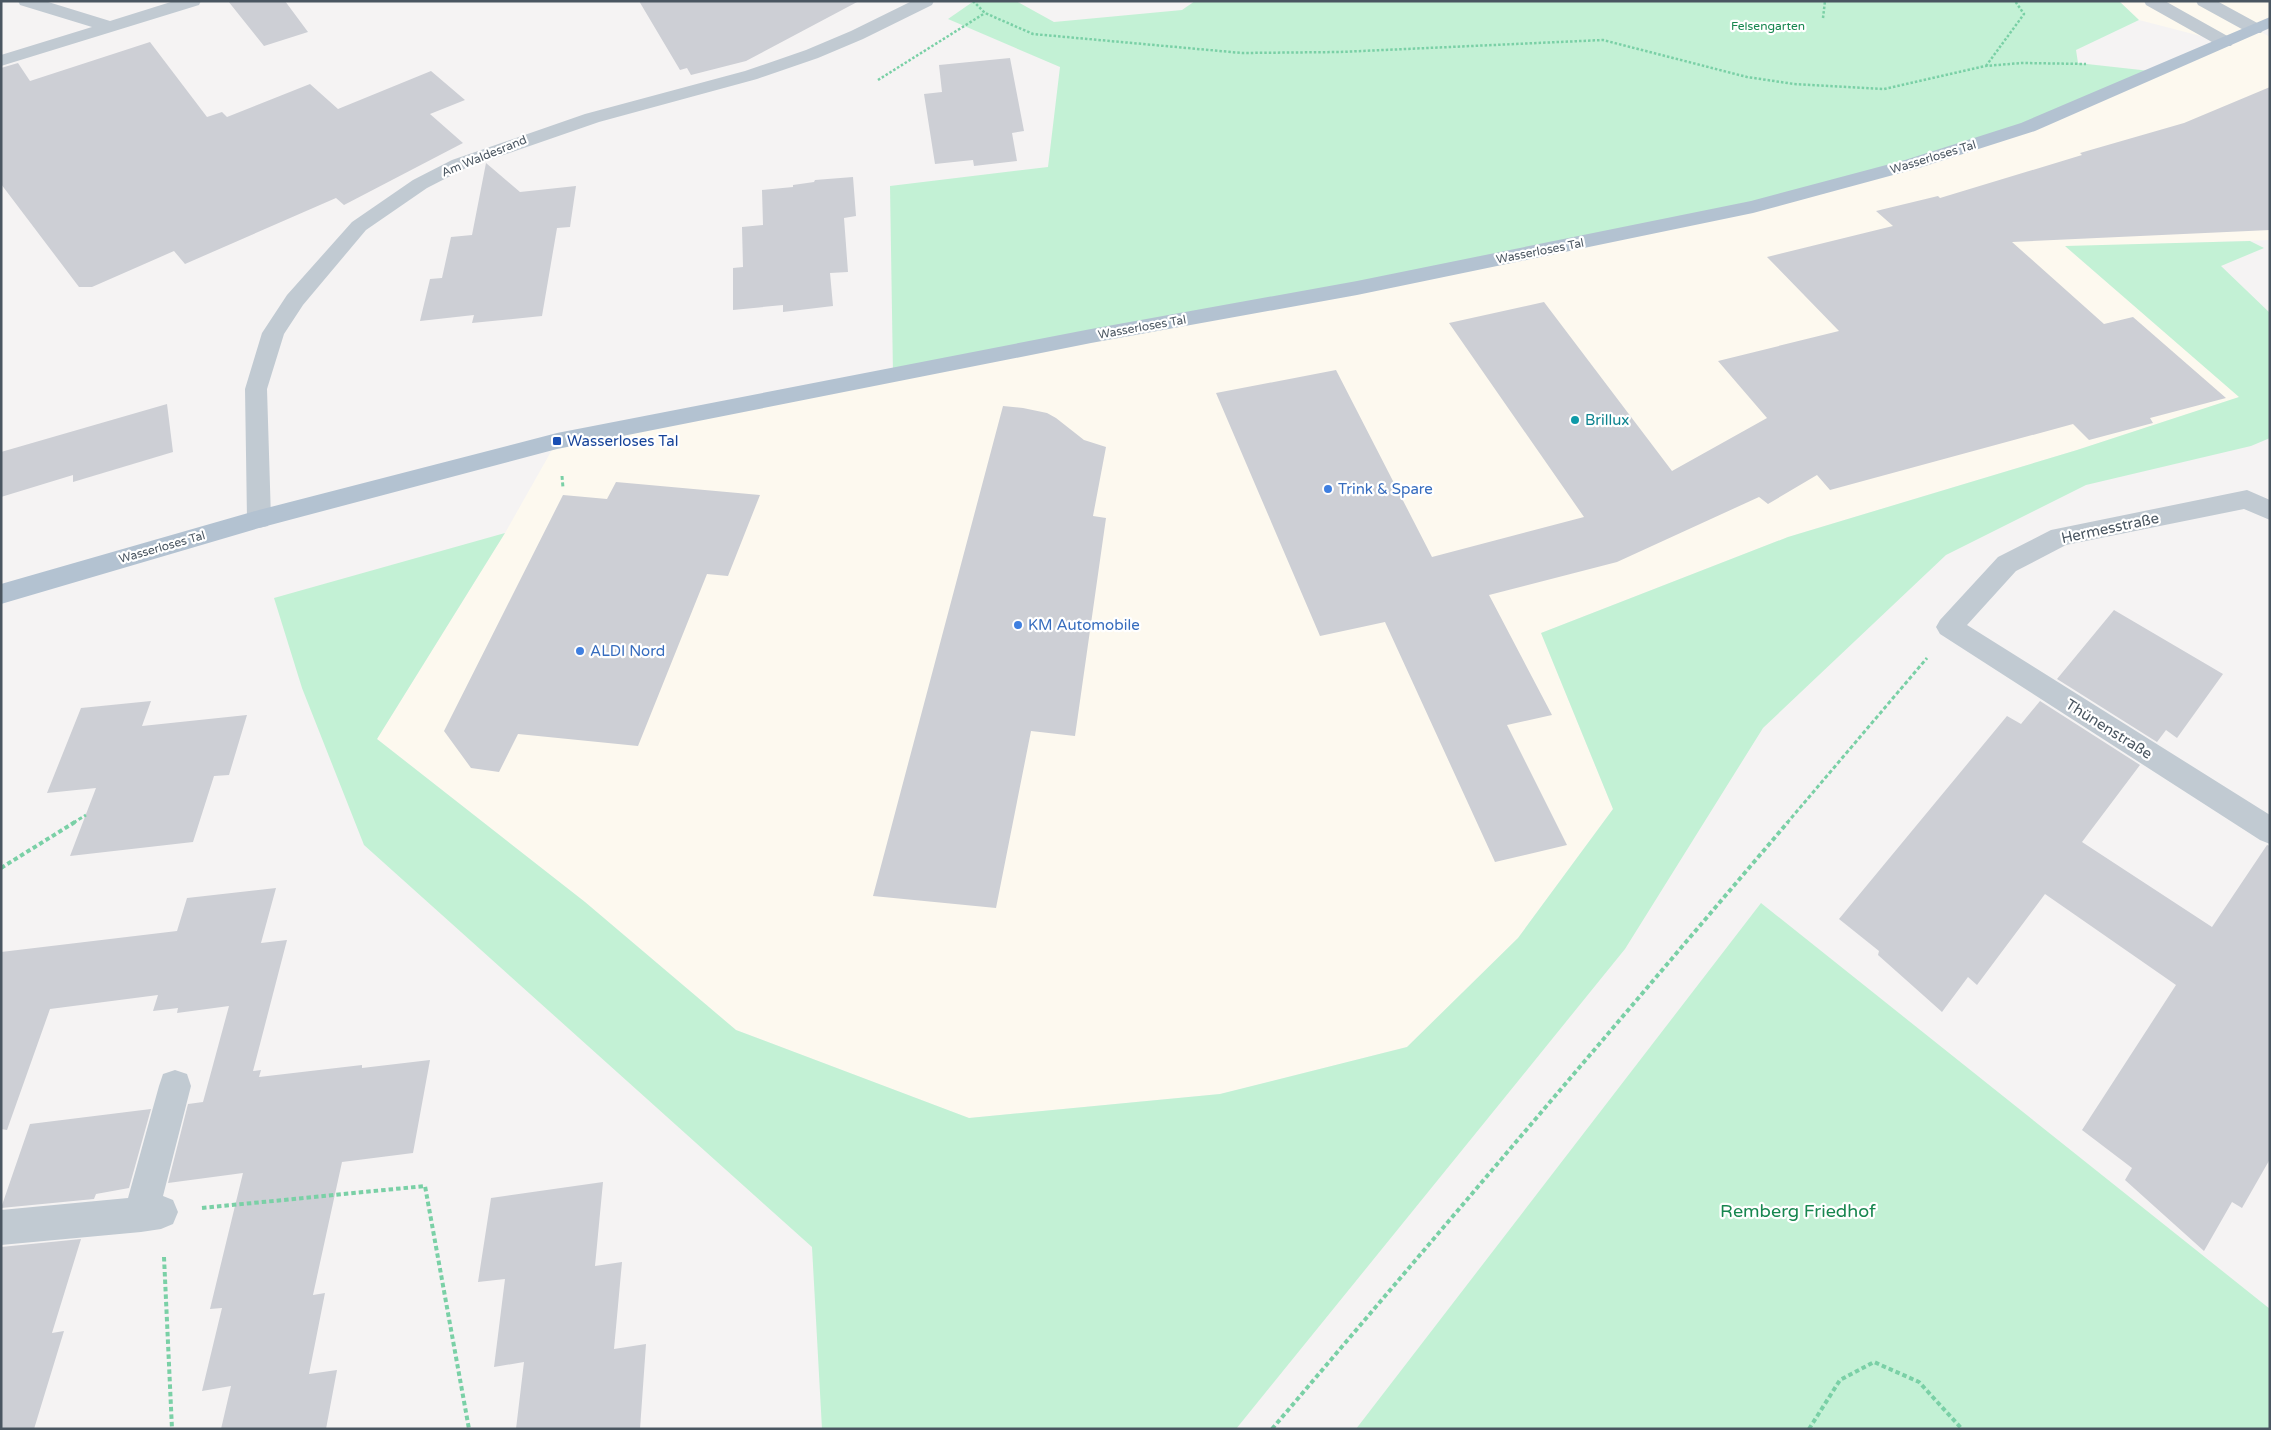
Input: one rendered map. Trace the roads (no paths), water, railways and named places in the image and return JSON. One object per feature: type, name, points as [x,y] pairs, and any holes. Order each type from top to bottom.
[{"type":"main road","name":"Wasserloses Tal","points":[[1,594],[259,519],[557,441],[1091,336],[1366,286],[1753,207],[1912,164],[2028,127],[2263,26]]},
{"type":"street","points":[[26,1],[110,27]]},
{"type":"street","points":[[1,61],[193,1]]},
{"type":"street","name":"Am Waldesrand","points":[[259,519],[256,390],[273,334],[295,300],[359,226],[420,184],[459,164],[592,118],[750,75],[812,54],[857,35],[926,1]]},
{"type":"street","points":[[2152,1],[2225,42]]},
{"type":"street","points":[[2204,1],[2263,26]]},
{"type":"street","name":"Hermesstraße","points":[[1949,627],[2007,564],[2060,537],[2247,499],[2270,511]]},
{"type":"street","name":"Thünenstraße","points":[[1949,627],[2270,831]]},
{"type":"street","points":[[1,1228],[151,1214],[175,1086]]},
{"type":"place","name":"Brillux","points":[[1575,420]]},
{"type":"place","name":"Wasserloses Tal","points":[[557,441]]},
{"type":"place","name":"Trink & Spare","points":[[1328,489]]},
{"type":"place","name":"KM Automobile","points":[[1018,625]]},
{"type":"place","name":"ALDI Nord","points":[[580,651]]},
{"type":"park label","name":"Felsengarten","points":[[1768,26]]},
{"type":"park label","name":"Remberg Friedhof","points":[[1798,1211]]}]
